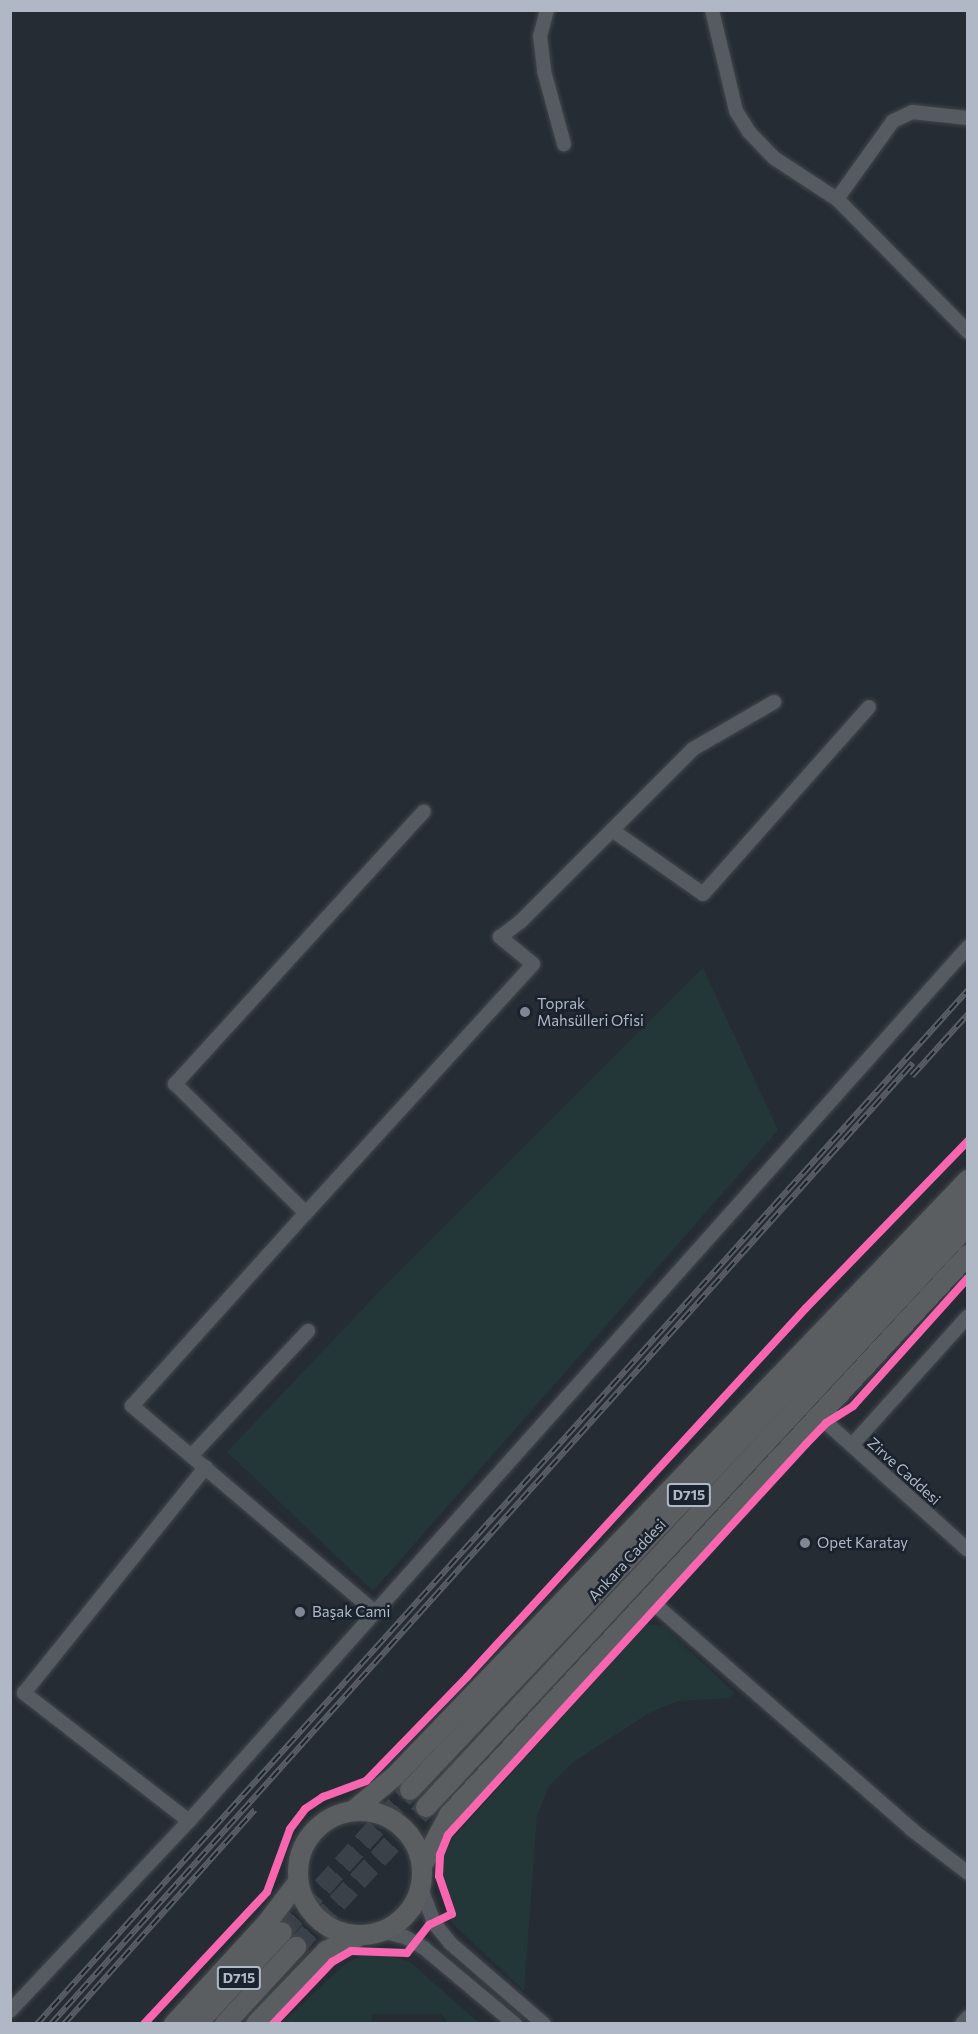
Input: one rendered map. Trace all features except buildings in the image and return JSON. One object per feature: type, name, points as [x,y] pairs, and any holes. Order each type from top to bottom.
[{"type":"highway","points":[[373,1933],[346,1934],[321,1921],[304,1900],[298,1882],[298,1863],[305,1844],[325,1822],[353,1811],[395,1776],[968,1180]]},
{"type":"highway","name":"Ankara Caddesi","points":[[410,1790],[968,1199]]},
{"type":"highway","name":"Ankara Caddesi","points":[[426,1807],[968,1225]]},
{"type":"highway","name":"D715","points":[[422,1866],[449,1815],[651,1601],[968,1255]]},
{"type":"highway","points":[[256,2024],[326,1951],[373,1933],[410,1910],[420,1886],[422,1866],[417,1847],[391,1819],[372,1812],[353,1811]]},
{"type":"highway","points":[[174,2024],[266,1924],[298,1882]]},
{"type":"highway","name":"D715","points":[[197,2024],[282,1932]]},
{"type":"highway","name":"D715","points":[[225,2024],[296,1947]]},
{"type":"street","points":[[547,10],[540,36],[543,59],[564,144]]},
{"type":"street","points":[[712,10],[736,111],[749,132],[774,158],[837,199],[968,332]]},
{"type":"street","points":[[837,199],[893,121],[912,112],[968,118]]},
{"type":"street","points":[[375,1612],[132,1406],[533,964],[500,938],[693,749],[774,702]]},
{"type":"street","points":[[612,830],[703,894],[869,707]]},
{"type":"street","points":[[306,1213],[175,1084],[424,811]]},
{"type":"street","points":[[12,2006],[189,1821],[968,947]]},
{"type":"street","points":[[852,1445],[968,1316]]},
{"type":"street","points":[[192,1455],[308,1331]]},
{"type":"street","name":"Zirve Caddesi","points":[[819,1416],[968,1550]]},
{"type":"street","points":[[189,1821],[24,1693],[206,1467]]},
{"type":"street","points":[[651,1601],[910,1829],[968,1873]]},
{"type":"street","points":[[420,1886],[434,1923],[450,1943],[544,2024]]},
{"type":"street","points":[[373,1933],[405,1937],[424,1948],[515,2024]]},
{"type":"street","points":[[962,2024],[968,2017]]},
{"type":"shaded area","points":[[703,968],[778,1130],[373,1591],[227,1452],[376,1295]]},
{"type":"shaded area","points":[[646,1624],[663,1626],[735,1693],[728,1698],[678,1701],[649,1713],[572,1763],[549,1786],[537,1816],[524,1991],[452,1923],[439,1883],[441,1859],[454,1837]]},
{"type":"shaded area","points":[[367,1953],[381,1953],[410,1962],[478,2022],[447,2022],[442,2014],[373,2014],[371,2023],[282,2023],[345,1964]]},
{"type":"tunnel","points":[[282,1932],[410,1790]]},
{"type":"tunnel","points":[[296,1947],[426,1807]]},
{"type":"railway","points":[[37,2024],[968,990]]},
{"type":"railway","points":[[912,1076],[968,1014]]},
{"type":"railway","points":[[51,2024],[913,1063]]},
{"type":"railway","points":[[64,2024],[255,1810]]},
{"type":"cycle path","points":[[144,2024],[267,1892],[290,1829],[305,1809],[323,1797],[366,1781],[467,1677],[806,1308],[968,1141]]},
{"type":"cycle path","points":[[273,2024],[332,1962],[351,1951],[407,1953],[429,1925],[452,1914],[439,1876],[440,1855],[448,1835],[806,1444],[826,1423],[853,1406],[968,1278]]},
{"type":"place","name":"Toprak Mahsülleri Ofisi","points":[[525,1012]]},
{"type":"place","name":"Opet Karatay","points":[[805,1543]]},
{"type":"place","name":"Başak Cami","points":[[300,1612]]}]
